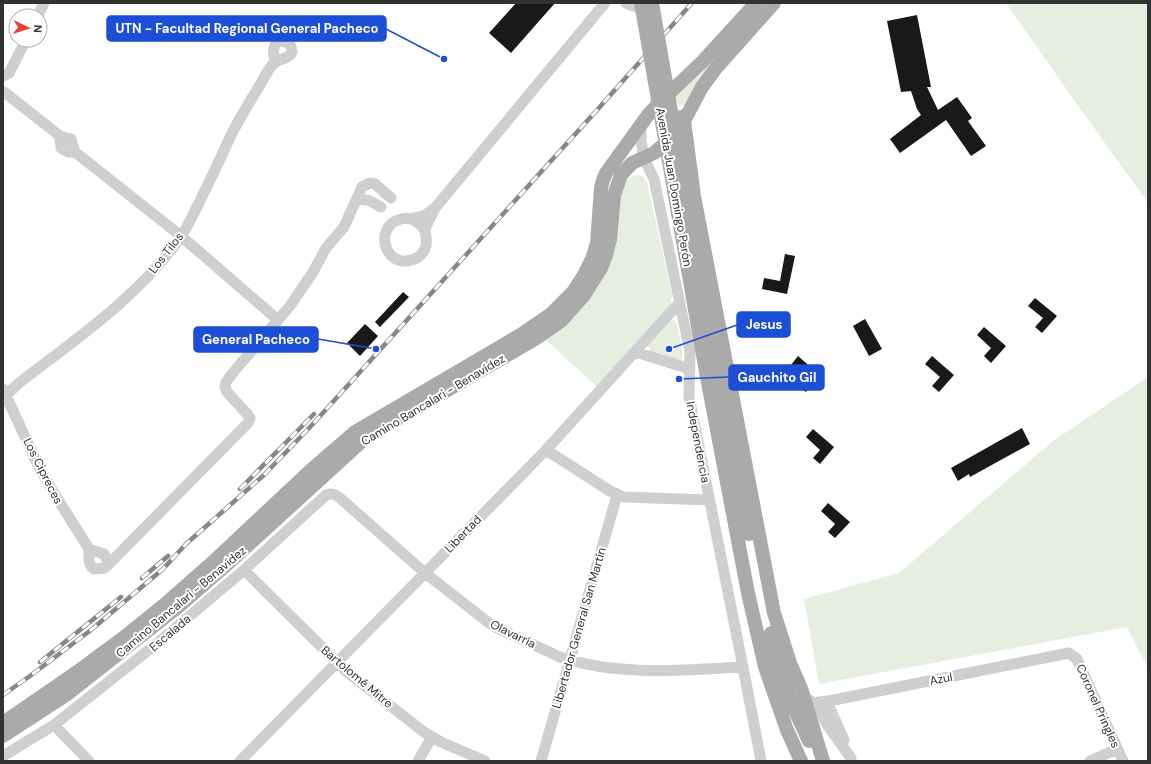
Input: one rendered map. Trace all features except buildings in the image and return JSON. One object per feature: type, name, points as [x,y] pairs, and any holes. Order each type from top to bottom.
[{"type":"main road","name":"Avenida Juan Domingo Perón","points":[[641,3],[706,372],[764,666],[787,730]]},
{"type":"main road","points":[[652,3],[713,351],[760,591],[774,648],[789,697],[819,761]]},
{"type":"main road","name":"Camino Bancalari - Benavídez","points":[[3,723],[80,670],[163,606],[355,432],[522,334],[551,314],[573,292],[592,259],[597,243],[603,180],[614,161],[648,115],[703,61],[756,3]]},
{"type":"main road","name":"Camino Bancalari - Benavídez","points":[[3,736],[66,695],[179,606],[362,442],[402,416],[535,340],[561,321],[584,296],[606,255],[610,239],[614,195],[621,175],[632,163],[644,158],[660,148],[684,121],[702,87],[716,68],[774,3]]},
{"type":"main road","points":[[664,98],[684,121],[694,196],[774,613],[790,663],[802,691],[823,761]]},
{"type":"main road","points":[[787,730],[795,761]]},
{"type":"main road","points":[[787,730],[801,761]]},
{"type":"street","points":[[410,219],[424,216],[435,208],[605,3]]},
{"type":"street","points":[[626,3],[635,6],[645,6],[652,3]]},
{"type":"street","points":[[21,48],[6,75],[7,85],[3,92],[60,136],[62,148],[68,152],[75,152],[181,236],[278,320]]},
{"type":"street","name":"Los Tilos","points":[[4,394],[135,290],[167,255],[181,236],[233,132],[265,76],[275,62]]},
{"type":"street","name":"Independencia","points":[[641,124],[641,141],[644,158],[654,179],[690,352],[689,397],[743,667],[760,761]]},
{"type":"street","points":[[109,564],[248,423],[250,418],[227,392],[225,387],[226,382],[302,290],[326,248],[344,226],[362,187],[370,183],[375,184],[391,198]]},
{"type":"street","points":[[357,199],[368,200],[381,207]]},
{"type":"street","points":[[425,230],[416,221],[403,218],[396,220],[390,224],[384,238],[388,252],[393,258],[408,261],[421,255],[427,242],[425,230],[435,208]]},
{"type":"street","name":"Libertad","points":[[240,761],[546,450],[680,302]]},
{"type":"street","points":[[636,352],[690,369]]},
{"type":"street","name":"Los Cipreces","points":[[4,394],[48,484],[89,549],[89,561],[91,566],[94,569],[105,568],[109,564],[104,554],[89,549]]},
{"type":"street","points":[[546,450],[617,495],[638,498],[710,500]]},
{"type":"street","name":"Olavarría","points":[[326,495],[332,494],[340,498],[425,573],[495,627],[570,660],[601,666],[652,672],[743,667]]},
{"type":"street","name":"Escalada","points":[[3,756],[54,725],[160,641],[244,570],[326,495]]},
{"type":"street","name":"Libertador General San Martín","points":[[541,761],[617,495]]},
{"type":"street","name":"Bartolomé Mitre","points":[[244,570],[337,663],[424,732],[485,761]]},
{"type":"street","name":"Azul","points":[[813,703],[828,702],[1069,653]]},
{"type":"street","name":"Coronel Pringles","points":[[1069,653],[1077,659],[1123,761]]},
{"type":"street","points":[[802,691],[813,703],[852,760]]},
{"type":"street","points":[[828,702],[852,760]]},
{"type":"street","points":[[54,725],[89,761]]},
{"type":"street","points":[[418,761],[432,737]]},
{"type":"street","points":[[1090,761],[1117,749]]},
{"type":"shaded area","points":[[762,3],[766,3],[722,51],[702,76],[686,104],[681,106],[672,99]]},
{"type":"shaded area","points":[[1006,3],[1148,3],[1148,203],[1067,90]]},
{"type":"shaded area","points":[[633,176],[642,176],[647,182],[672,295],[670,306],[597,387],[545,339],[619,205],[622,190],[626,181]]},
{"type":"shaded area","points":[[671,319],[677,324],[683,355],[682,359],[680,360],[651,352],[648,346]]},
{"type":"shaded area","points":[[1148,377],[1148,669],[1127,627],[819,684],[804,599],[899,573],[1053,441]]},
{"type":"railway","points":[[3,695],[91,630],[163,569],[186,544],[264,475],[312,425],[692,3]]},
{"type":"railway","points":[[240,489],[314,414]]},
{"type":"railway","points":[[142,578],[168,556]]},
{"type":"railway","points":[[40,662],[121,597]]},
{"type":"place","name":"UTN - Facultad Regional General Pacheco","points":[[444,59]]},
{"type":"place","name":"General Pacheco","points":[[376,349]]},
{"type":"place","name":"Jesus","points":[[669,349]]},
{"type":"place","name":"Gauchito Gil","points":[[679,379]]}]
